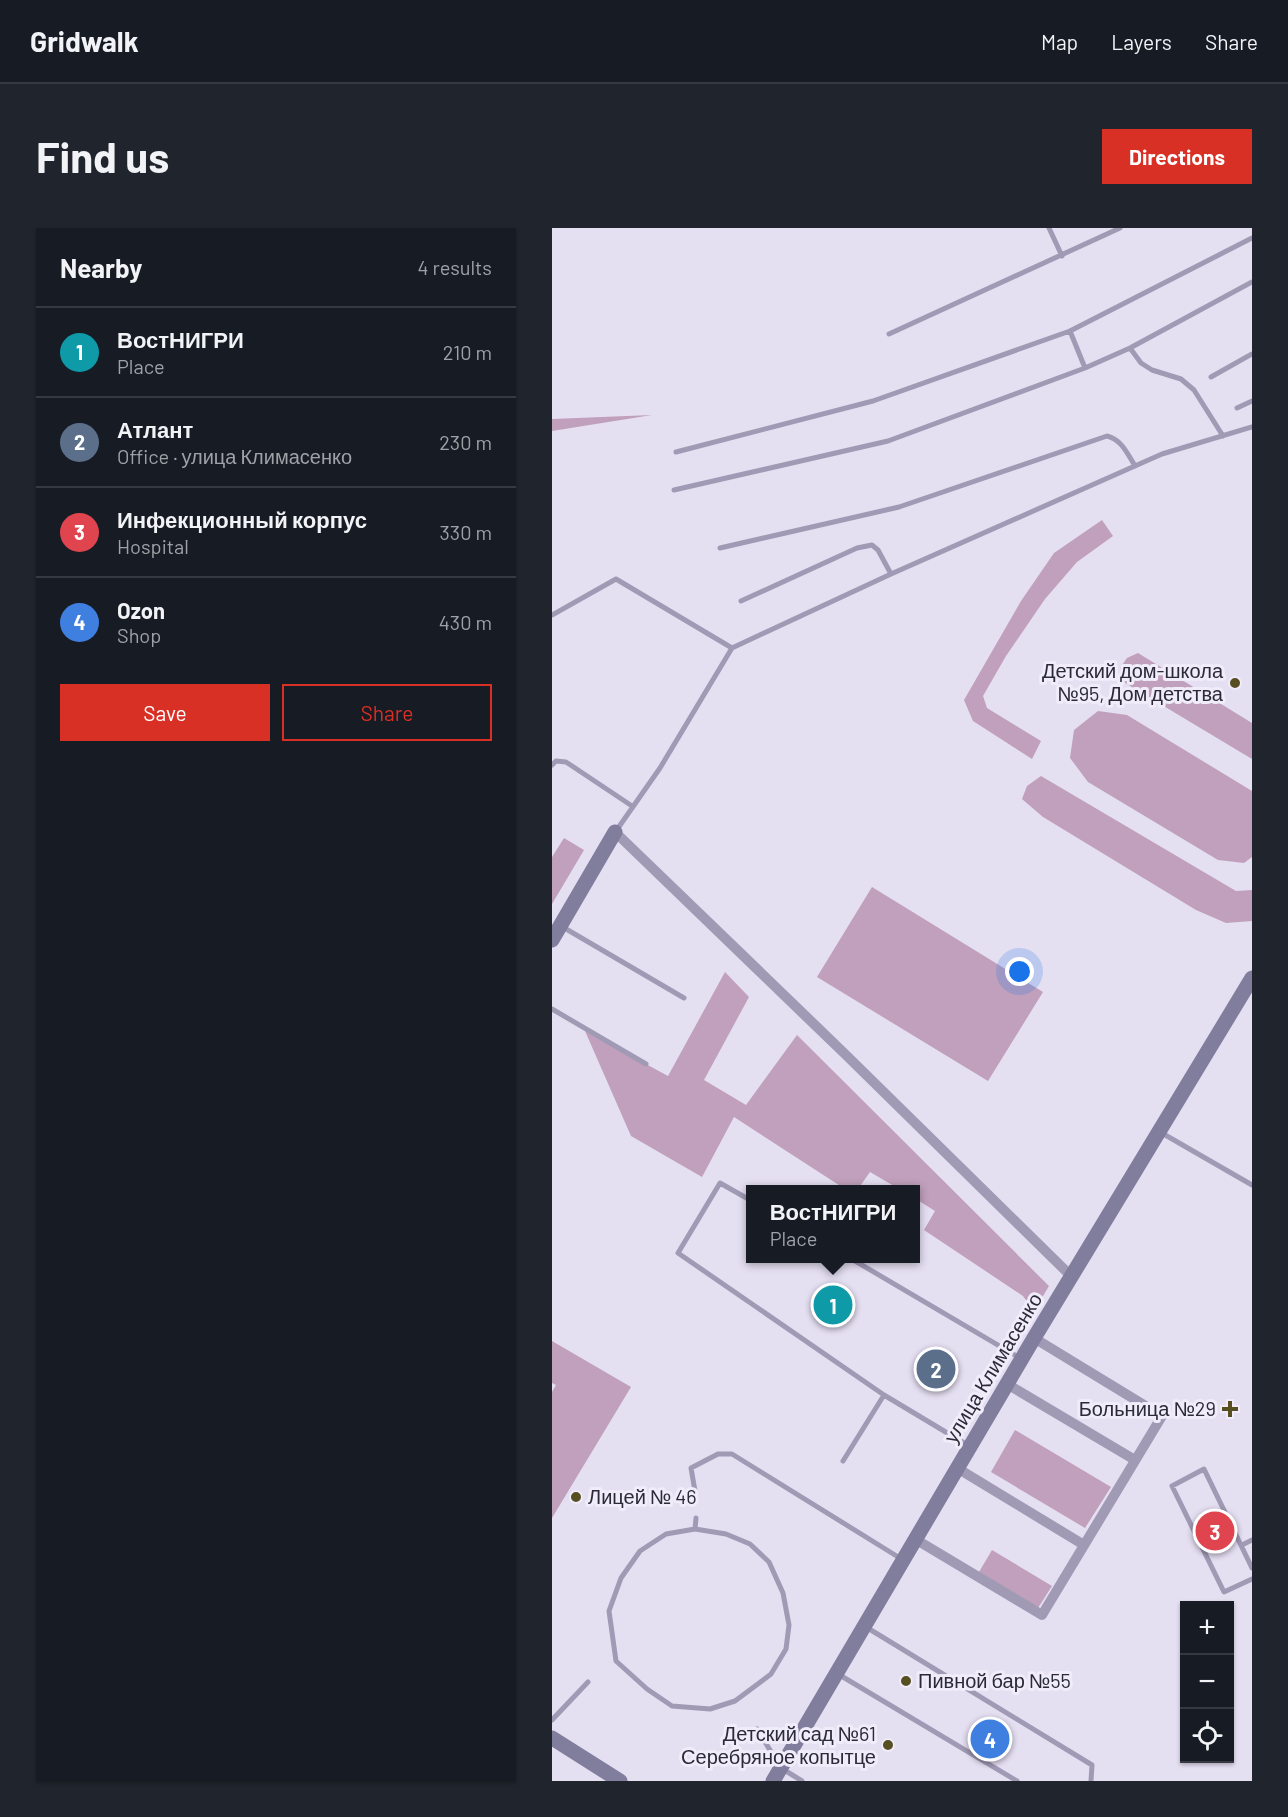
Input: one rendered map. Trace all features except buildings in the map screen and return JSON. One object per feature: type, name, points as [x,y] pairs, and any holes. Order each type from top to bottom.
[{"type":"street","points":[[552,940],[615,832],[1072,1277]]},
{"type":"street","name":"улица Климасенко","points":[[777,1774],[1007,1383],[1252,978]]},
{"type":"street","points":[[915,1539],[1042,1615],[1162,1416],[1034,1338]]},
{"type":"street","points":[[1007,1383],[1135,1460]]},
{"type":"street","points":[[957,1468],[1084,1545]]},
{"type":"street","points":[[552,1738],[620,1781]]},
{"type":"lane","points":[[1049,228],[1062,256]]},
{"type":"lane","points":[[889,334],[1120,228]]},
{"type":"lane","points":[[676,452],[873,401],[1070,331],[1252,238]]},
{"type":"lane","points":[[674,490],[888,441],[1085,368],[1130,348],[1252,282]]},
{"type":"lane","points":[[1070,331],[1085,368]]},
{"type":"lane","points":[[1130,348],[1141,363],[1152,370],[1181,378],[1194,390],[1223,436]]},
{"type":"lane","points":[[1211,377],[1252,354]]},
{"type":"lane","points":[[1238,408],[1252,401]]},
{"type":"lane","points":[[615,832],[660,768],[732,648],[891,574],[1162,454],[1252,427]]},
{"type":"lane","points":[[720,548],[898,507],[1107,436],[1115,438],[1124,446],[1135,466]]},
{"type":"lane","points":[[741,601],[857,548],[872,544],[878,550],[891,574]]},
{"type":"lane","points":[[552,615],[616,579],[732,648]]},
{"type":"lane","points":[[552,765],[556,761],[566,762],[632,806]]},
{"type":"lane","points":[[561,926],[684,998]]},
{"type":"lane","points":[[552,1009],[646,1064]]},
{"type":"lane","points":[[1159,1131],[1252,1185]]},
{"type":"lane","points":[[746,1198],[720,1183],[678,1253],[884,1395],[970,1446]]},
{"type":"lane","points":[[859,1263],[1022,1359]]},
{"type":"lane","points":[[843,1461],[884,1395]]},
{"type":"lane","points":[[694,1491],[692,1468],[718,1454],[732,1454],[903,1560]]},
{"type":"lane","points":[[1252,1568],[1204,1469],[1172,1486],[1224,1592],[1252,1579]]},
{"type":"lane","points":[[695,1529],[696,1518]]},
{"type":"lane","points":[[695,1529],[726,1534],[750,1544],[769,1562],[783,1593],[789,1625],[786,1649],[771,1674],[735,1701],[710,1709],[672,1706],[647,1689],[616,1661],[609,1611],[621,1578],[640,1551],[666,1534],[695,1529]]},
{"type":"lane","points":[[1242,1545],[1252,1540]]},
{"type":"lane","points":[[864,1626],[1092,1765],[1091,1781]]},
{"type":"lane","points":[[608,1665],[616,1661]]},
{"type":"lane","points":[[837,1673],[1017,1781]]},
{"type":"lane","points":[[552,1720],[588,1682]]},
{"type":"lane","points":[[735,1701],[741,1706]]},
{"type":"lane","points":[[757,1729],[777,1774],[802,1781]]},
{"type":"shaded area","points":[[652,415],[552,431],[552,419]]},
{"type":"shaded area","points":[[1102,520],[1113,536],[1077,562],[1045,599],[1006,656],[983,696],[987,708],[1041,741],[1032,759],[973,721],[964,700],[1021,601],[1054,553]]},
{"type":"shaded area","points":[[1138,653],[1252,723],[1252,759],[1122,681],[1120,668],[1127,658]]},
{"type":"shaded area","points":[[1098,711],[1127,715],[1252,791],[1252,857],[1244,863],[1218,860],[1088,782],[1070,758],[1074,730]]},
{"type":"shaded area","points":[[1041,776],[1236,891],[1252,890],[1252,921],[1226,923],[1196,910],[1043,817],[1022,799],[1027,786]]},
{"type":"shaded area","points":[[564,838],[584,850],[552,904],[552,857]]},
{"type":"shaded area","points":[[872,887],[1043,992],[988,1081],[817,977]]},
{"type":"shaded area","points":[[725,972],[749,997],[704,1080],[746,1105],[797,1035],[1049,1286],[1034,1311],[1023,1296],[924,1230],[935,1211],[920,1202],[920,1185],[892,1185],[870,1172],[861,1185],[839,1185],[734,1117],[702,1177],[631,1136],[585,1031],[668,1076]]},
{"type":"shaded area","points":[[552,1341],[631,1387],[552,1518],[552,1392],[556,1385],[552,1383]]},
{"type":"shaded area","points":[[1015,1430],[1111,1487],[1085,1528],[991,1472]]},
{"type":"shaded area","points":[[992,1550],[1052,1586],[1038,1608],[979,1572]]},
{"type":"place","name":"Детский дом-школа №95, Дом детства","points":[[1235,683]]},
{"type":"place","name":"ВостНИГРИ","points":[[833,1305]]},
{"type":"place","name":"Атлант","points":[[936,1369]]},
{"type":"place","name":"Больница №29","points":[[1230,1409]]},
{"type":"place","name":"Лицей № 46","points":[[576,1497]]},
{"type":"place","name":"Инфекционный корпус","points":[[1215,1531]]},
{"type":"place","name":"Пивной бар №55","points":[[906,1681]]},
{"type":"place","name":"Ozon","points":[[990,1739]]},
{"type":"place","name":"Детский сад №61 Серебряное копытце","points":[[888,1745]]}]
